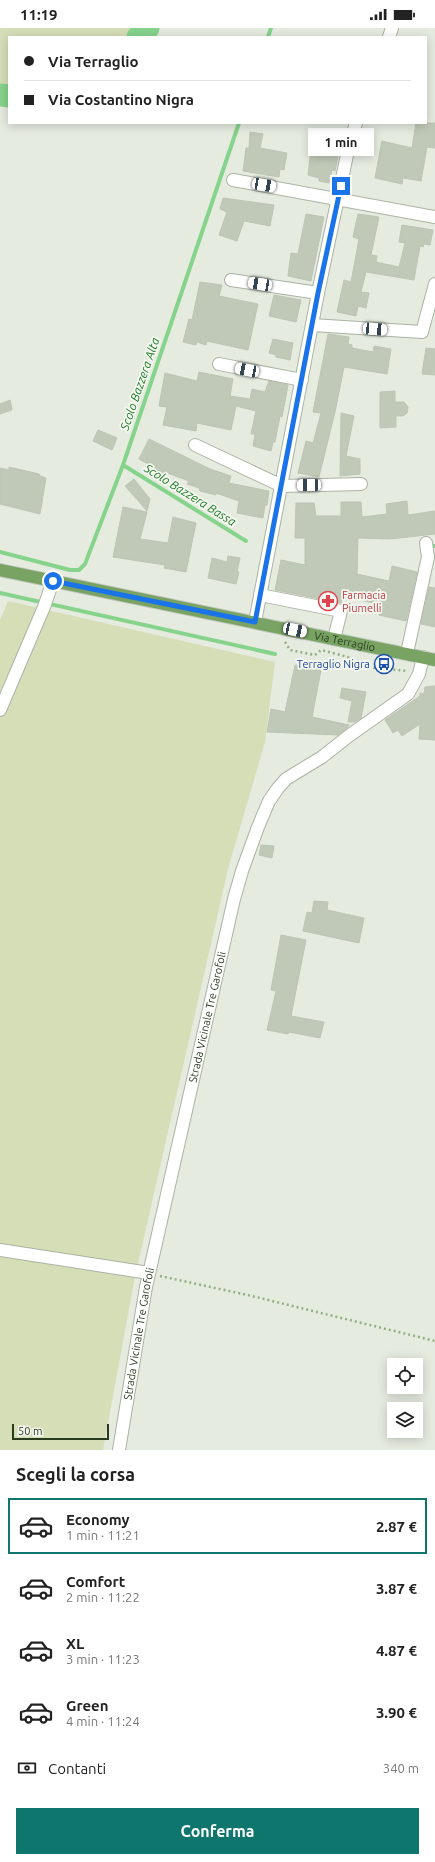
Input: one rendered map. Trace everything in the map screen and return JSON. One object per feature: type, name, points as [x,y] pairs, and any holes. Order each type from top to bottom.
[{"type":"main road","name":"Via Terraglio","points":[[0,570],[435,660]]},
{"type":"street","points":[[255,622],[318,293],[356,124]]},
{"type":"street","points":[[234,180],[339,198],[435,217]]},
{"type":"street","points":[[231,280],[318,293]]},
{"type":"street","points":[[312,325],[422,332],[435,284]]},
{"type":"street","points":[[219,364],[302,380]]},
{"type":"street","points":[[195,444],[282,486],[361,484]]},
{"type":"street","points":[[407,653],[428,557],[426,543]]},
{"type":"street","points":[[0,710],[44,607],[53,581]]},
{"type":"street","points":[[260,595],[341,611],[334,639]]},
{"type":"street","name":"Strada Vicinale Tre Garofoli","points":[[119,1450],[149,1273],[234,899],[242,871],[258,827],[269,801],[286,779],[322,757],[350,735],[408,694],[419,674],[423,657]]},
{"type":"street","points":[[0,1250],[149,1273]]},
{"type":"path","points":[[149,1273],[252,1296],[435,1342]]},
{"type":"green space","points":[[0,28],[158,28],[151,36],[8,36],[8,103],[0,102]]},
{"type":"green space","points":[[8,601],[275,662],[265,742],[228,869],[135,1277],[103,1450],[0,1450],[0,620]]},
{"type":"building","points":[[435,123],[435,148],[427,147],[421,181],[403,178],[402,184],[375,178],[382,141],[412,148],[416,124]]},
{"type":"building","points":[[250,132],[263,134],[260,148],[287,153],[284,170],[280,169],[279,177],[243,171],[246,148],[249,148]]},
{"type":"building","points":[[312,140],[325,142],[323,153],[338,156],[335,171],[332,170],[329,183],[319,181],[319,178],[308,175]]},
{"type":"building","points":[[223,198],[274,205],[270,226],[244,221],[237,241],[219,235],[227,212],[220,209]]},
{"type":"building","points":[[306,214],[324,217],[311,281],[288,276],[291,253],[298,254]]},
{"type":"building","points":[[358,214],[379,217],[371,255],[377,256],[376,262],[399,267],[405,243],[399,242],[402,225],[433,230],[430,245],[424,244],[423,247],[420,246],[414,280],[366,272],[361,292],[369,293],[366,308],[358,306],[356,316],[337,312],[344,280],[351,282],[359,239],[353,237]]},
{"type":"building","points":[[200,282],[222,285],[219,296],[258,304],[248,350],[207,341],[206,345],[197,342],[196,345],[183,342],[189,319],[192,320]]},
{"type":"building","points":[[274,295],[301,300],[296,322],[269,316]]},
{"type":"building","points":[[328,334],[349,337],[348,344],[352,345],[352,348],[373,352],[374,346],[391,349],[387,374],[344,367],[319,477],[298,473],[306,441],[313,443],[321,413],[313,412]]},
{"type":"building","points":[[273,339],[293,343],[290,360],[276,357],[276,355],[269,353]]},
{"type":"building","points":[[426,348],[435,349],[435,375],[422,374]]},
{"type":"building","points":[[199,372],[233,379],[230,396],[250,399],[252,389],[265,392],[269,381],[288,385],[282,417],[280,416],[275,442],[273,442],[271,451],[253,446],[255,434],[251,434],[256,411],[236,406],[231,430],[197,423],[196,431],[163,425],[167,407],[159,406],[165,373],[197,381]]},
{"type":"building","points":[[395,391],[395,402],[404,402],[408,407],[407,413],[403,416],[396,416],[396,427],[380,428],[380,392]]},
{"type":"building","points":[[10,400],[12,410],[0,414],[0,404]]},
{"type":"building","points":[[341,413],[354,416],[346,456],[360,459],[360,474],[340,476]]},
{"type":"building","points":[[98,430],[117,438],[112,450],[93,441]]},
{"type":"building","points":[[149,439],[210,469],[231,476],[229,483],[269,491],[263,518],[237,513],[239,501],[216,493],[216,495],[200,491],[199,488],[187,484],[189,481],[165,472],[164,474],[150,467],[152,466],[139,459]]},
{"type":"building","points":[[9,467],[39,474],[40,476],[46,478],[40,514],[0,504],[0,468],[9,470]]},
{"type":"building","points":[[134,479],[150,499],[147,511],[125,486]]},
{"type":"building","points":[[407,501],[408,515],[435,511],[435,534],[390,539],[358,538],[357,574],[389,581],[392,566],[417,572],[406,621],[379,615],[382,605],[343,596],[341,603],[275,590],[281,560],[305,565],[305,538],[295,538],[296,503],[314,503],[316,516],[341,516],[341,502],[361,502],[362,517],[387,514],[386,504]]},
{"type":"building","points":[[123,507],[147,512],[140,539],[168,543],[173,517],[196,523],[186,572],[164,568],[165,565],[113,557]]},
{"type":"building","points":[[228,556],[240,558],[236,584],[208,578],[212,558],[227,562]]},
{"type":"building","points":[[429,587],[435,588],[435,627],[421,624]]},
{"type":"building","points":[[295,665],[321,670],[312,717],[349,725],[338,735],[267,732],[271,709],[285,712]]},
{"type":"building","points":[[435,686],[435,740],[419,739],[420,724],[402,736],[398,730],[393,733],[385,720],[420,696],[420,693],[424,694],[425,687]]},
{"type":"building","points":[[342,688],[366,692],[361,718],[355,722],[348,722],[352,701],[340,698]]},
{"type":"building","points":[[261,845],[274,846],[272,858],[259,855]]},
{"type":"building","points":[[314,901],[328,902],[327,910],[364,918],[359,943],[303,931],[307,912],[312,913]]},
{"type":"building","points":[[281,935],[306,940],[291,1016],[324,1022],[320,1038],[289,1032],[288,1034],[267,1030],[276,991],[271,990]]},
{"type":"waterway","points":[[139,36],[148,28]]},
{"type":"waterway","name":"Scolo Bazzera Alta","points":[[268,36],[271,28]]},
{"type":"waterway","points":[[0,95],[8,96]]},
{"type":"waterway","name":"Scolo Bazzera Alta","points":[[0,552],[70,570],[79,570],[85,564],[123,465],[239,124]]},
{"type":"waterway","name":"Scolo Bazzera Bassa","points":[[123,465],[246,541]]},
{"type":"waterway","points":[[0,593],[275,654]]},
{"type":"place","name":"Farmacia Piumelli","points":[[328,601]]},
{"type":"place","name":"Terraglio Nigra","points":[[384,664]]},
{"type":"route","points":[[53,581],[255,622],[318,293],[341,186]]}]
